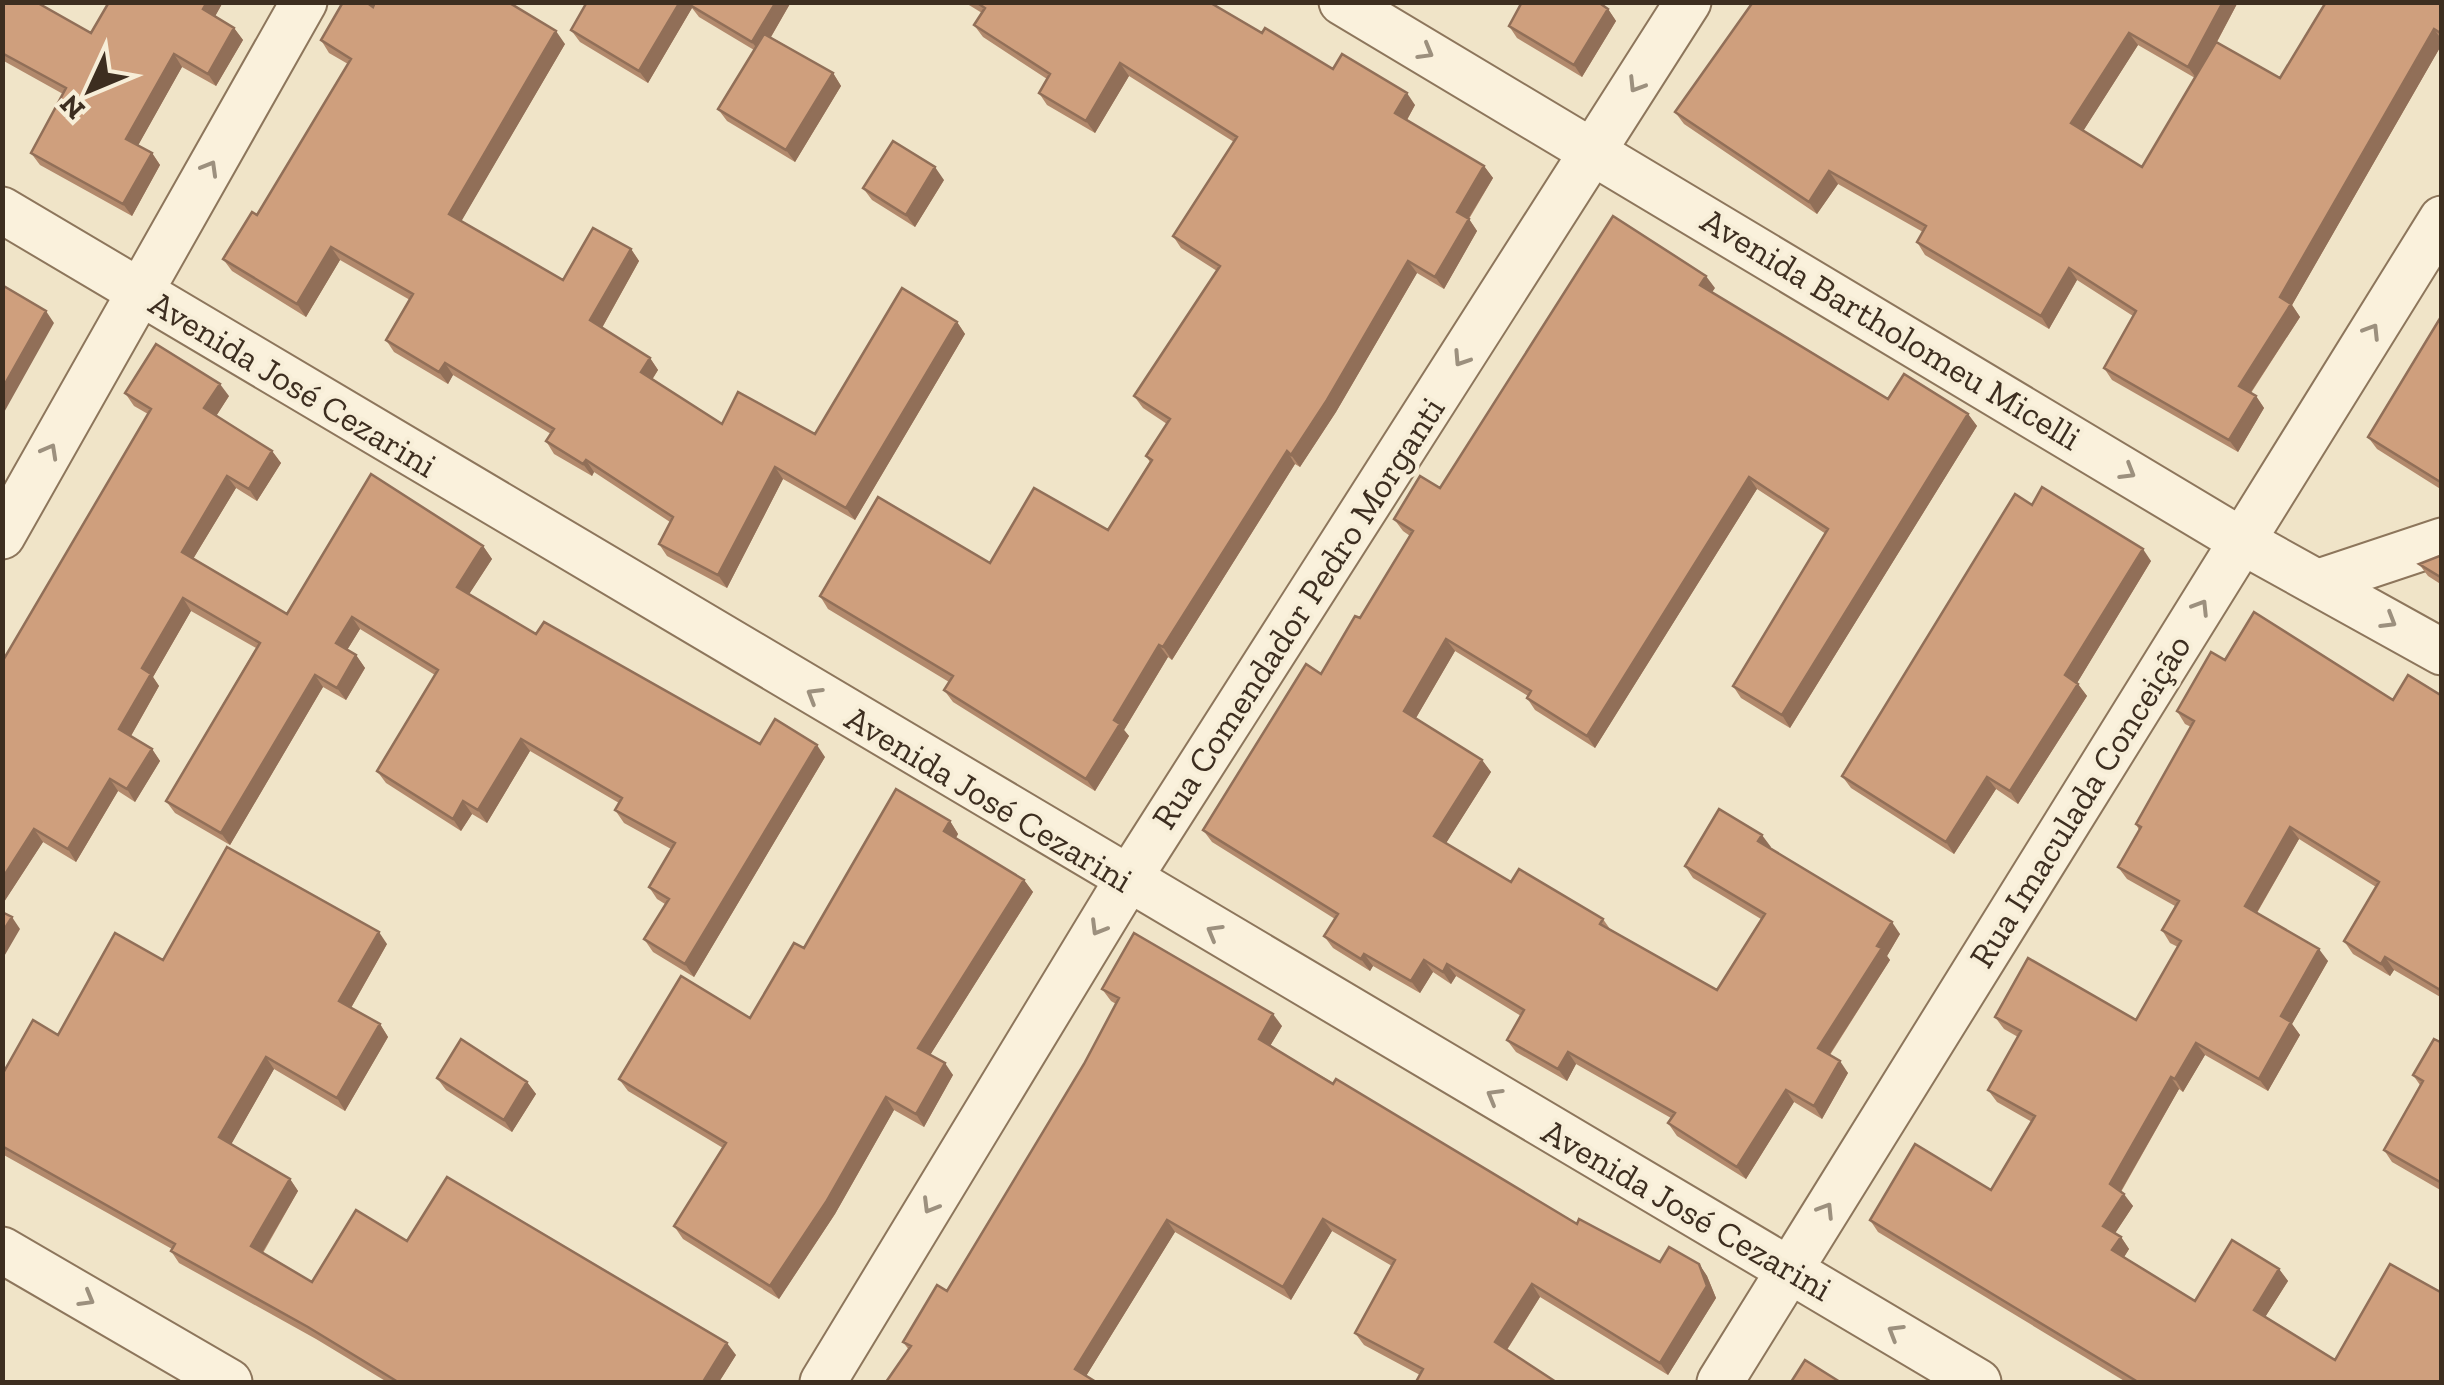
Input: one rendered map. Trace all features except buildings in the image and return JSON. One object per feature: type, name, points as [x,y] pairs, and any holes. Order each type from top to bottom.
[{"type":"street","points":[[2,536],[304,2]]},
{"type":"street","name":"Avenida Bartholomeu Micelli","points":[[1342,2],[2242,540],[2322,581],[2442,652]]},
{"type":"street","name":"Rua Comendador Pedro Morganti","points":[[822,1382],[1127,881],[1688,2]]},
{"type":"street","name":"Avenida José Cezarini","points":[[2,210],[1127,881],[1978,1382]]},
{"type":"street","name":"Rua Imaculada Conceição","points":[[1720,1382],[2442,219]]},
{"type":"street","points":[[2322,581],[2442,541]]},
{"type":"street","points":[[2,1250],[229,1382]]}]
